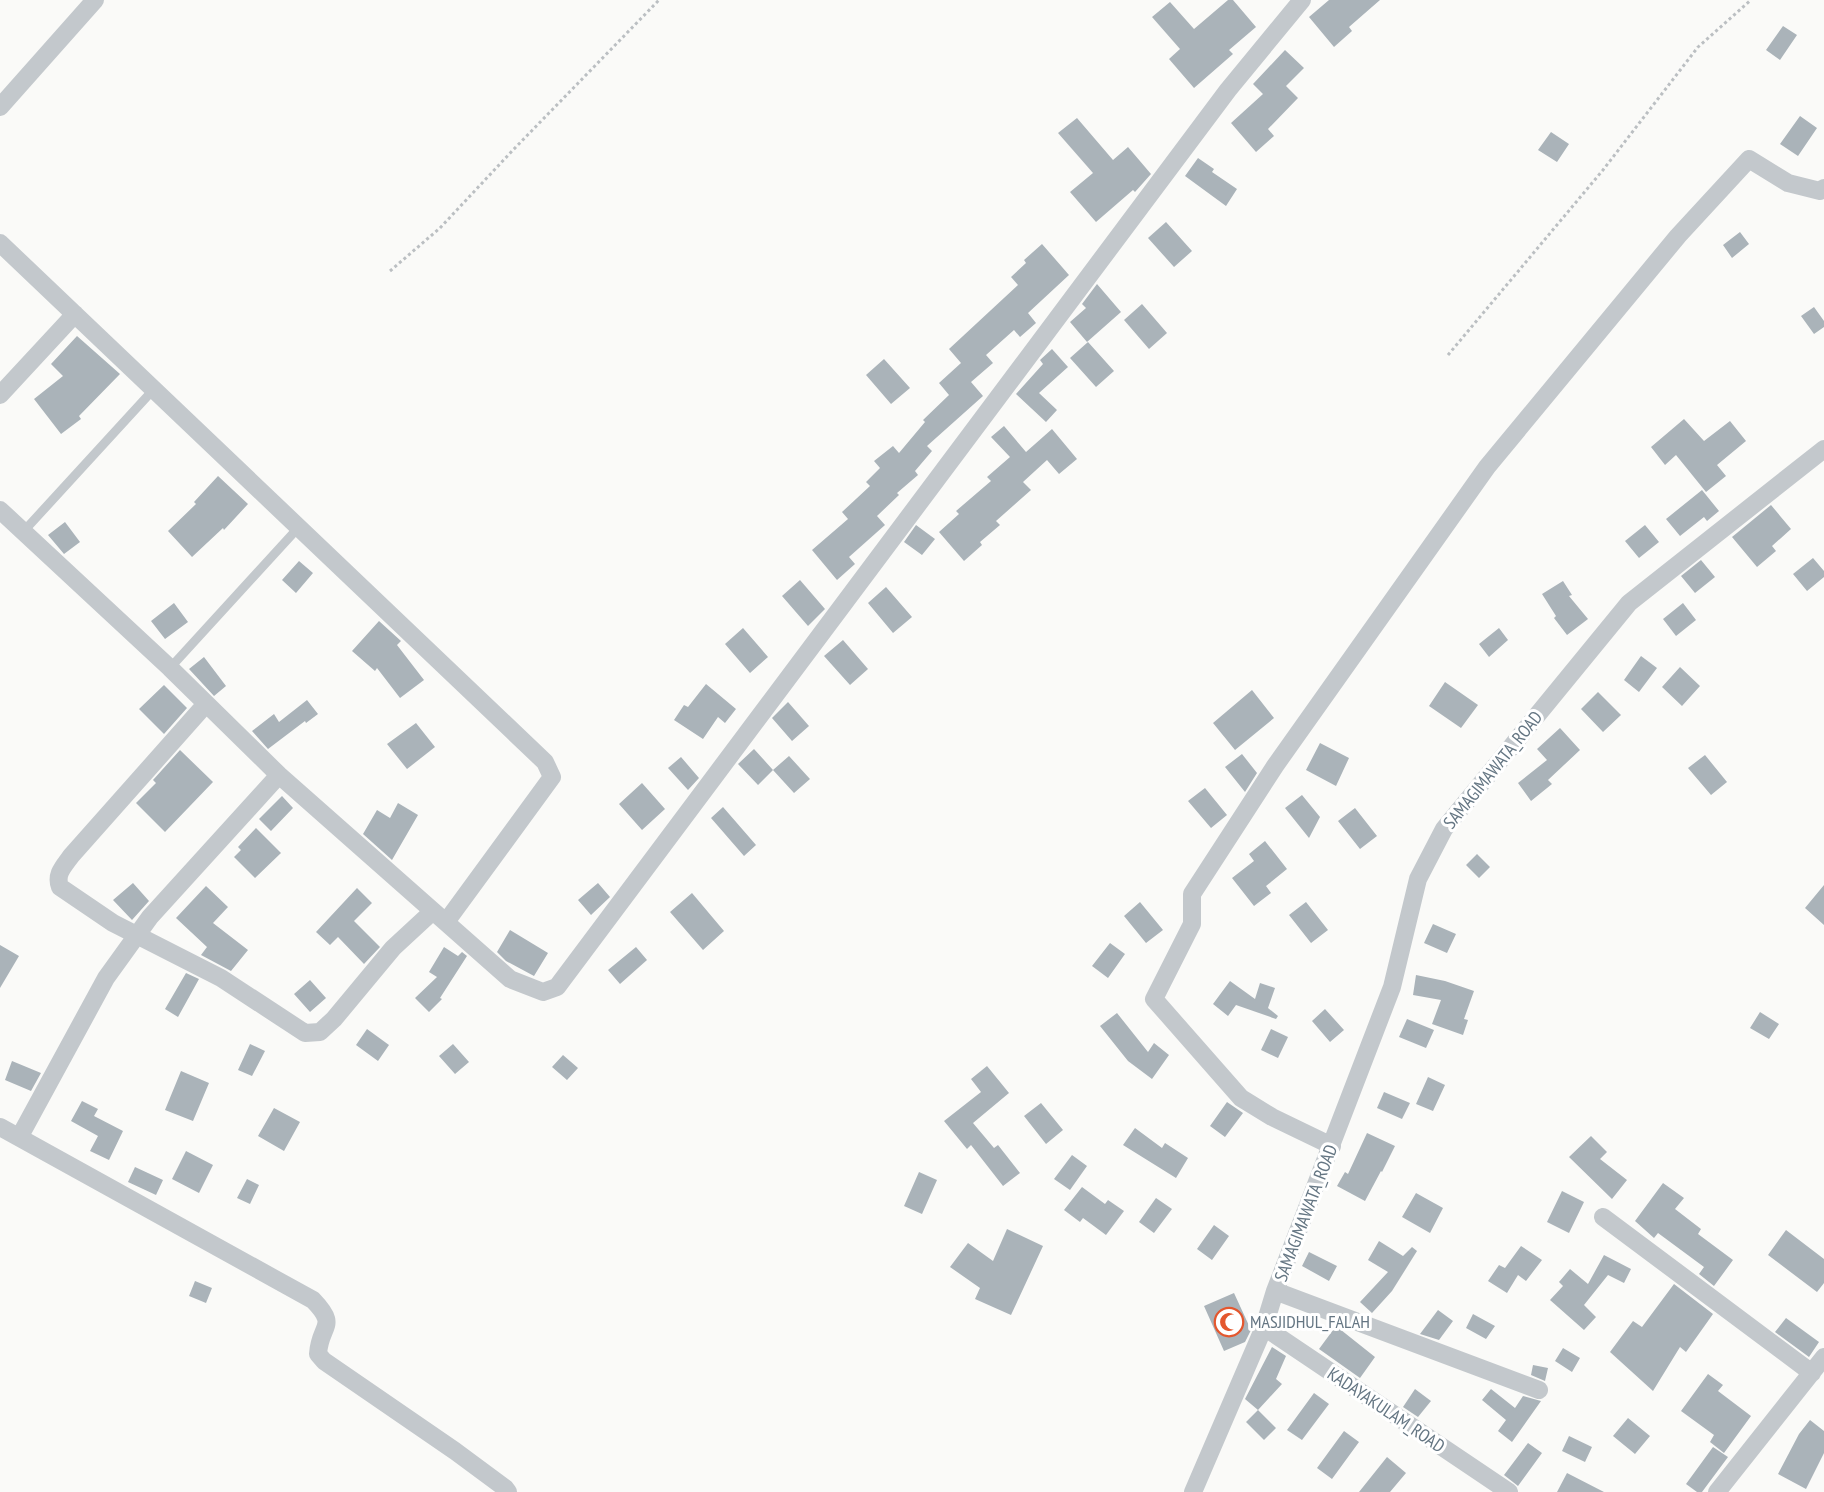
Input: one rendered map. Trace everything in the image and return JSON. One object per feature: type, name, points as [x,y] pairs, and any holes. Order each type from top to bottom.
[{"type":"street","points":[[0,107],[95,0]]},
{"type":"street","points":[[0,510],[170,668],[205,705],[279,775],[510,979],[543,992],[557,987],[1228,90],[1302,0]]},
{"type":"street","points":[[1332,1146],[1272,1117],[1241,1098],[1154,999],[1192,924],[1192,894],[1275,766],[1487,467],[1678,236],[1749,159],[1788,183],[1820,191],[1824,188]]},
{"type":"street","points":[[0,243],[545,762],[552,777],[439,916],[393,948],[334,1019],[320,1032],[305,1033],[221,978],[113,923],[60,887],[57,880],[60,871],[205,705]]},
{"type":"street","points":[[0,395],[75,314]]},
{"type":"street","name":"SAMAGIMAWATA_ROAD","points":[[1193,1492],[1264,1327],[1275,1291],[1392,987],[1418,879],[1444,829],[1629,603],[1824,449]]},
{"type":"street","points":[[20,1136],[106,978],[150,917],[279,775]]},
{"type":"street","points":[[0,1127],[313,1299],[325,1312],[328,1323],[318,1345],[318,1354],[324,1361],[455,1451],[508,1492]]},
{"type":"street","points":[[1603,1217],[1812,1373]]},
{"type":"street","points":[[1275,1291],[1539,1390]]},
{"type":"street","name":"KADAYAKULAM_ROAD","points":[[1264,1327],[1509,1492]]},
{"type":"street","points":[[1717,1492],[1824,1357]]},
{"type":"lane","points":[[23,532],[154,389]]},
{"type":"lane","points":[[170,668],[297,528]]},
{"type":"path","points":[[390,271],[441,228],[513,150],[659,0]]},
{"type":"path","points":[[1448,355],[1603,170],[1698,47],[1750,0]]},
{"type":"building","points":[[1228,0],[1233,0],[1256,27],[1229,50],[1233,54],[1194,88],[1169,59],[1180,49],[1152,17],[1170,2],[1194,29]]},
{"type":"building","points":[[1329,0],[1380,0],[1349,27],[1352,31],[1334,47],[1309,17]]},
{"type":"building","points":[[1783,26],[1797,35],[1780,60],[1766,50]]},
{"type":"building","points":[[1285,50],[1304,68],[1286,86],[1298,98],[1268,129],[1274,136],[1256,152],[1231,123],[1263,94],[1253,84]]},
{"type":"building","points":[[1800,116],[1817,128],[1798,156],[1780,144]]},
{"type":"building","points":[[1077,118],[1113,160],[1128,147],[1151,174],[1135,192],[1133,190],[1096,222],[1070,192],[1093,173],[1058,133]]},
{"type":"building","points":[[1551,132],[1569,144],[1557,162],[1538,150]]},
{"type":"building","points":[[1198,158],[1214,169],[1212,172],[1237,189],[1226,206],[1185,176]]},
{"type":"building","points":[[1166,222],[1192,251],[1174,267],[1148,238]]},
{"type":"building","points":[[1740,232],[1749,244],[1732,258],[1723,245]]},
{"type":"building","points":[[1042,244],[1069,275],[1028,313],[1036,323],[1020,337],[1014,330],[986,355],[993,363],[971,382],[983,396],[927,446],[932,451],[915,471],[918,475],[897,493],[899,495],[877,516],[885,525],[849,557],[855,564],[837,580],[812,550],[848,519],[842,512],[870,486],[866,482],[880,468],[874,461],[893,446],[899,453],[925,422],[923,420],[949,395],[939,383],[961,363],[949,349],[1018,285],[1011,277],[1026,263],[1024,260]]},
{"type":"building","points":[[1097,284],[1121,312],[1087,342],[1070,322],[1086,308],[1082,304]]},
{"type":"building","points":[[1142,304],[1167,333],[1149,349],[1124,320]]},
{"type":"building","points":[[1814,307],[1824,321],[1824,327],[1814,334],[1801,316]]},
{"type":"building","points":[[77,336],[120,374],[79,416],[81,419],[61,434],[34,399],[63,376],[51,364]]},
{"type":"building","points":[[1088,342],[1114,371],[1096,387],[1070,358]]},
{"type":"building","points":[[1052,349],[1068,367],[1039,393],[1057,410],[1046,422],[1016,394],[1043,364],[1040,360]]},
{"type":"building","points":[[884,359],[910,388],[891,404],[866,375]]},
{"type":"building","points":[[1684,419],[1704,441],[1730,421],[1746,441],[1717,465],[1726,476],[1706,492],[1676,455],[1665,465],[1651,447]]},
{"type":"building","points":[[1004,426],[1026,452],[1052,429],[1077,459],[1059,474],[1047,460],[1023,482],[1031,490],[996,521],[1000,525],[980,542],[982,545],[964,561],[939,532],[959,514],[956,511],[991,481],[987,477],[1010,457],[991,437]]},
{"type":"building","points":[[218,476],[248,504],[224,530],[223,528],[192,557],[168,531],[196,504],[194,502]]},
{"type":"building","points":[[1702,490],[1719,511],[1707,521],[1704,517],[1680,536],[1666,519]]},
{"type":"building","points":[[1771,505],[1791,529],[1772,546],[1776,551],[1757,567],[1732,537]]},
{"type":"building","points":[[65,522],[80,542],[64,554],[48,535]]},
{"type":"building","points":[[916,525],[935,539],[922,555],[904,542]]},
{"type":"building","points":[[1645,525],[1659,542],[1639,558],[1625,541]]},
{"type":"building","points":[[1813,558],[1824,571],[1824,577],[1807,591],[1793,574]]},
{"type":"building","points":[[1701,560],[1715,577],[1695,593],[1681,576]]},
{"type":"building","points":[[299,561],[313,573],[296,593],[282,580]]},
{"type":"building","points":[[800,580],[825,609],[808,626],[782,596]]},
{"type":"building","points":[[1563,581],[1572,595],[1569,596],[1588,619],[1567,635],[1554,618],[1556,616],[1542,594]]},
{"type":"building","points":[[886,587],[912,617],[893,633],[868,603]]},
{"type":"building","points":[[174,603],[188,622],[165,639],[151,621]]},
{"type":"building","points":[[1683,603],[1696,620],[1676,636],[1663,619]]},
{"type":"building","points":[[379,621],[401,641],[397,645],[424,680],[400,698],[377,668],[375,671],[352,651]]},
{"type":"building","points":[[743,628],[768,657],[750,673],[725,644]]},
{"type":"building","points":[[1499,628],[1508,640],[1489,657],[1479,644]]},
{"type":"building","points":[[843,640],[868,669],[850,685],[824,656]]},
{"type":"building","points":[[1641,656],[1657,668],[1639,692],[1624,680]]},
{"type":"building","points":[[204,657],[226,686],[214,696],[189,669]]},
{"type":"building","points":[[1680,667],[1700,686],[1682,706],[1662,687]]},
{"type":"building","points":[[1445,682],[1478,705],[1461,728],[1429,706]]},
{"type":"building","points":[[706,684],[736,709],[725,723],[718,717],[703,739],[674,720],[684,705],[688,707]]},
{"type":"building","points":[[164,685],[187,708],[164,734],[139,709]]},
{"type":"building","points":[[1252,690],[1274,718],[1235,750],[1213,723]]},
{"type":"building","points":[[1598,692],[1621,715],[1603,732],[1581,709]]},
{"type":"building","points":[[307,700],[318,714],[268,749],[252,731],[274,714],[279,722]]},
{"type":"building","points":[[788,702],[809,726],[792,741],[772,718]]},
{"type":"building","points":[[416,723],[435,747],[407,769],[387,744]]},
{"type":"building","points":[[1560,728],[1580,750],[1548,780],[1552,784],[1531,801],[1518,783],[1547,760],[1537,749]]},
{"type":"building","points":[[1320,743],[1349,758],[1336,786],[1306,770]]},
{"type":"building","points":[[754,749],[773,770],[758,785],[738,764]]},
{"type":"building","points":[[180,750],[213,782],[165,832],[136,803],[156,783],[153,780]]},
{"type":"building","points":[[1242,754],[1257,773],[1245,792],[1225,767]]},
{"type":"building","points":[[1705,755],[1727,782],[1711,795],[1688,768]]},
{"type":"building","points":[[789,756],[810,779],[794,793],[773,770]]},
{"type":"building","points":[[681,757],[699,778],[688,790],[668,768]]},
{"type":"building","points":[[642,783],[665,809],[642,830],[619,804]]},
{"type":"building","points":[[1205,788],[1227,815],[1211,828],[1188,801]]},
{"type":"building","points":[[1302,795],[1320,817],[1309,838],[1285,808]]},
{"type":"building","points":[[282,796],[293,808],[271,831],[259,819]]},
{"type":"building","points":[[398,803],[418,815],[392,860],[363,834],[377,810],[390,818]]},
{"type":"building","points":[[723,807],[756,845],[744,856],[711,818]]},
{"type":"building","points":[[1355,808],[1377,836],[1360,849],[1338,821]]},
{"type":"building","points":[[256,828],[281,853],[255,878],[234,857],[241,850],[238,847]]},
{"type":"building","points":[[1265,841],[1287,869],[1266,886],[1271,893],[1254,906],[1232,878],[1254,861],[1249,854]]},
{"type":"building","points":[[1477,854],[1490,867],[1479,878],[1466,865]]},
{"type":"building","points":[[133,883],[149,901],[132,920],[113,900]]},
{"type":"building","points":[[598,883],[610,897],[591,915],[578,900]]},
{"type":"building","points":[[1824,885],[1824,925],[1805,908]]},
{"type":"building","points":[[206,886],[228,907],[213,923],[248,950],[231,971],[201,955],[207,947],[176,918]]},
{"type":"building","points":[[357,888],[372,903],[354,921],[380,947],[364,964],[338,937],[330,945],[316,932]]},
{"type":"building","points":[[692,893],[724,931],[703,950],[670,912]]},
{"type":"building","points":[[1140,902],[1163,930],[1146,943],[1124,916]]},
{"type":"building","points":[[1306,902],[1328,930],[1311,943],[1289,915]]},
{"type":"building","points":[[1433,924],[1456,934],[1447,953],[1424,943]]},
{"type":"building","points":[[510,930],[548,953],[534,976],[506,961],[497,952]]},
{"type":"building","points":[[1110,943],[1125,954],[1108,978],[1092,966]]},
{"type":"building","points":[[0,945],[19,956],[0,988]]},
{"type":"building","points":[[444,947],[458,956],[462,952],[467,956],[440,998],[442,999],[429,1012],[415,998],[437,977],[429,972]]},
{"type":"building","points":[[636,947],[647,960],[620,984],[608,970]]},
{"type":"building","points":[[186,973],[199,979],[178,1017],[165,1009]]},
{"type":"building","points":[[1416,975],[1445,981],[1474,991],[1464,1019],[1468,1020],[1463,1035],[1432,1024],[1441,1000],[1413,995]]},
{"type":"building","points":[[310,980],[326,998],[310,1012],[294,994]]},
{"type":"building","points":[[1230,981],[1255,999],[1260,983],[1275,988],[1268,1008],[1278,1016],[1276,1019],[1236,1005],[1228,1016],[1213,1004]]},
{"type":"building","points":[[1325,1009],[1344,1030],[1330,1042],[1312,1021]]},
{"type":"building","points":[[1760,1012],[1779,1024],[1769,1039],[1750,1028]]},
{"type":"building","points":[[1117,1013],[1148,1052],[1154,1043],[1169,1055],[1152,1079],[1128,1061],[1100,1026]]},
{"type":"building","points":[[1407,1019],[1434,1030],[1426,1048],[1399,1037]]},
{"type":"building","points":[[367,1029],[389,1045],[378,1061],[356,1045]]},
{"type":"building","points":[[1271,1029],[1288,1037],[1278,1058],[1261,1050]]},
{"type":"building","points":[[250,1044],[265,1051],[252,1076],[238,1070]]},
{"type":"building","points":[[453,1044],[469,1062],[455,1074],[439,1056]]},
{"type":"building","points":[[563,1055],[578,1068],[567,1080],[552,1067]]},
{"type":"building","points":[[12,1061],[41,1073],[31,1091],[5,1080]]},
{"type":"building","points":[[987,1066],[1009,1093],[973,1123],[994,1148],[998,1145],[1020,1173],[1003,1186],[971,1145],[967,1149],[944,1121],[981,1092],[971,1079]]},
{"type":"building","points":[[181,1071],[209,1083],[193,1121],[165,1110]]},
{"type":"building","points":[[1428,1077],[1445,1085],[1433,1111],[1416,1104]]},
{"type":"building","points":[[1384,1092],[1410,1103],[1402,1119],[1377,1108]]},
{"type":"building","points":[[82,1101],[98,1109],[94,1116],[123,1131],[109,1160],[90,1151],[98,1136],[71,1121]]},
{"type":"building","points":[[1227,1102],[1243,1113],[1225,1137],[1210,1126]]},
{"type":"building","points":[[1041,1103],[1063,1130],[1046,1144],[1024,1116]]},
{"type":"building","points":[[274,1108],[300,1122],[284,1151],[258,1136]]},
{"type":"building","points":[[1135,1128],[1162,1148],[1165,1143],[1188,1158],[1176,1178],[1123,1145]]},
{"type":"building","points":[[1367,1133],[1395,1146],[1365,1201],[1337,1186],[1345,1172],[1348,1174]]},
{"type":"building","points":[[1591,1136],[1607,1152],[1600,1159],[1627,1180],[1612,1199],[1569,1157]]},
{"type":"building","points":[[186,1151],[213,1165],[199,1193],[172,1179]]},
{"type":"building","points":[[1072,1155],[1087,1166],[1070,1190],[1054,1179]]},
{"type":"building","points":[[135,1167],[163,1180],[156,1195],[128,1182]]},
{"type":"building","points":[[919,1172],[937,1180],[922,1214],[904,1206]]},
{"type":"building","points":[[247,1179],[259,1185],[250,1204],[237,1198]]},
{"type":"building","points":[[1663,1183],[1684,1198],[1675,1209],[1701,1229],[1698,1234],[1733,1260],[1714,1286],[1699,1274],[1704,1267],[1658,1233],[1654,1238],[1635,1221]]},
{"type":"building","points":[[1082,1187],[1105,1204],[1108,1200],[1124,1211],[1106,1235],[1083,1218],[1080,1222],[1064,1210]]},
{"type":"building","points":[[1562,1191],[1584,1202],[1569,1233],[1547,1222]]},
{"type":"building","points":[[1416,1193],[1443,1208],[1430,1233],[1402,1217]]},
{"type":"building","points":[[1156,1198],[1172,1209],[1154,1233],[1139,1222]]},
{"type":"building","points":[[1214,1225],[1229,1236],[1212,1260],[1197,1249]]},
{"type":"building","points":[[1007,1229],[1043,1246],[1011,1315],[975,1299],[980,1288],[950,1267],[968,1243],[993,1261]]},
{"type":"building","points":[[1786,1230],[1824,1259],[1824,1283],[1817,1292],[1768,1255]]},
{"type":"building","points":[[1379,1241],[1403,1256],[1412,1247],[1417,1251],[1392,1291],[1372,1313],[1360,1302],[1388,1272],[1368,1260]]},
{"type":"building","points":[[1521,1246],[1542,1260],[1526,1281],[1518,1275],[1507,1293],[1488,1281],[1499,1265],[1505,1268]]},
{"type":"building","points":[[1309,1252],[1337,1266],[1329,1281],[1302,1266]]},
{"type":"building","points":[[1604,1255],[1631,1269],[1624,1283],[1608,1275],[1584,1305],[1596,1317],[1584,1330],[1550,1300],[1563,1286],[1559,1282],[1570,1269],[1588,1284]]},
{"type":"building","points":[[195,1281],[212,1288],[206,1303],[189,1296]]},
{"type":"building","points":[[1674,1284],[1713,1314],[1686,1352],[1680,1347],[1653,1391],[1610,1352],[1633,1321],[1642,1327]]},
{"type":"building","name":"MASJIDHUL_FALAH","points":[[1234,1293],[1251,1330],[1245,1342],[1224,1351],[1204,1306]]},
{"type":"building","points":[[1438,1310],[1453,1321],[1439,1340],[1420,1334]]},
{"type":"building","points":[[1473,1314],[1495,1326],[1486,1339],[1466,1328]]},
{"type":"building","points":[[1786,1318],[1819,1342],[1809,1357],[1775,1332]]},
{"type":"building","points":[[1336,1326],[1375,1357],[1360,1378],[1319,1349]]},
{"type":"building","points":[[1272,1347],[1286,1356],[1276,1379],[1282,1384],[1258,1410],[1245,1399]]},
{"type":"building","points":[[1563,1348],[1580,1358],[1572,1372],[1555,1361]]},
{"type":"building","points":[[1533,1365],[1548,1368],[1545,1381],[1531,1375]]},
{"type":"building","points":[[1708,1374],[1723,1385],[1718,1391],[1751,1416],[1724,1453],[1710,1442],[1714,1435],[1681,1411]]},
{"type":"building","points":[[1415,1389],[1431,1401],[1418,1417],[1403,1407]]},
{"type":"building","points":[[1491,1389],[1515,1408],[1523,1396],[1541,1401],[1512,1442],[1498,1431],[1506,1420],[1482,1400]]},
{"type":"building","points":[[1314,1393],[1329,1404],[1302,1440],[1287,1430]]},
{"type":"building","points":[[1258,1410],[1276,1428],[1264,1440],[1246,1422]]},
{"type":"building","points":[[1628,1418],[1650,1436],[1635,1454],[1613,1436]]},
{"type":"building","points":[[1810,1420],[1824,1431],[1824,1453],[1806,1489],[1778,1474],[1799,1434]]},
{"type":"building","points":[[1344,1431],[1359,1442],[1332,1479],[1317,1468]]},
{"type":"building","points":[[1569,1436],[1592,1447],[1585,1462],[1562,1451]]},
{"type":"building","points":[[1528,1443],[1542,1453],[1518,1486],[1504,1475]]},
{"type":"building","points":[[1713,1447],[1728,1457],[1702,1492],[1697,1492],[1686,1484]]},
{"type":"building","points":[[1387,1457],[1406,1473],[1390,1492],[1359,1492]]},
{"type":"building","points":[[1567,1473],[1604,1492],[1557,1492]]},
{"type":"place","name":"MASJIDHUL_FALAH","points":[[1229,1322]]}]
